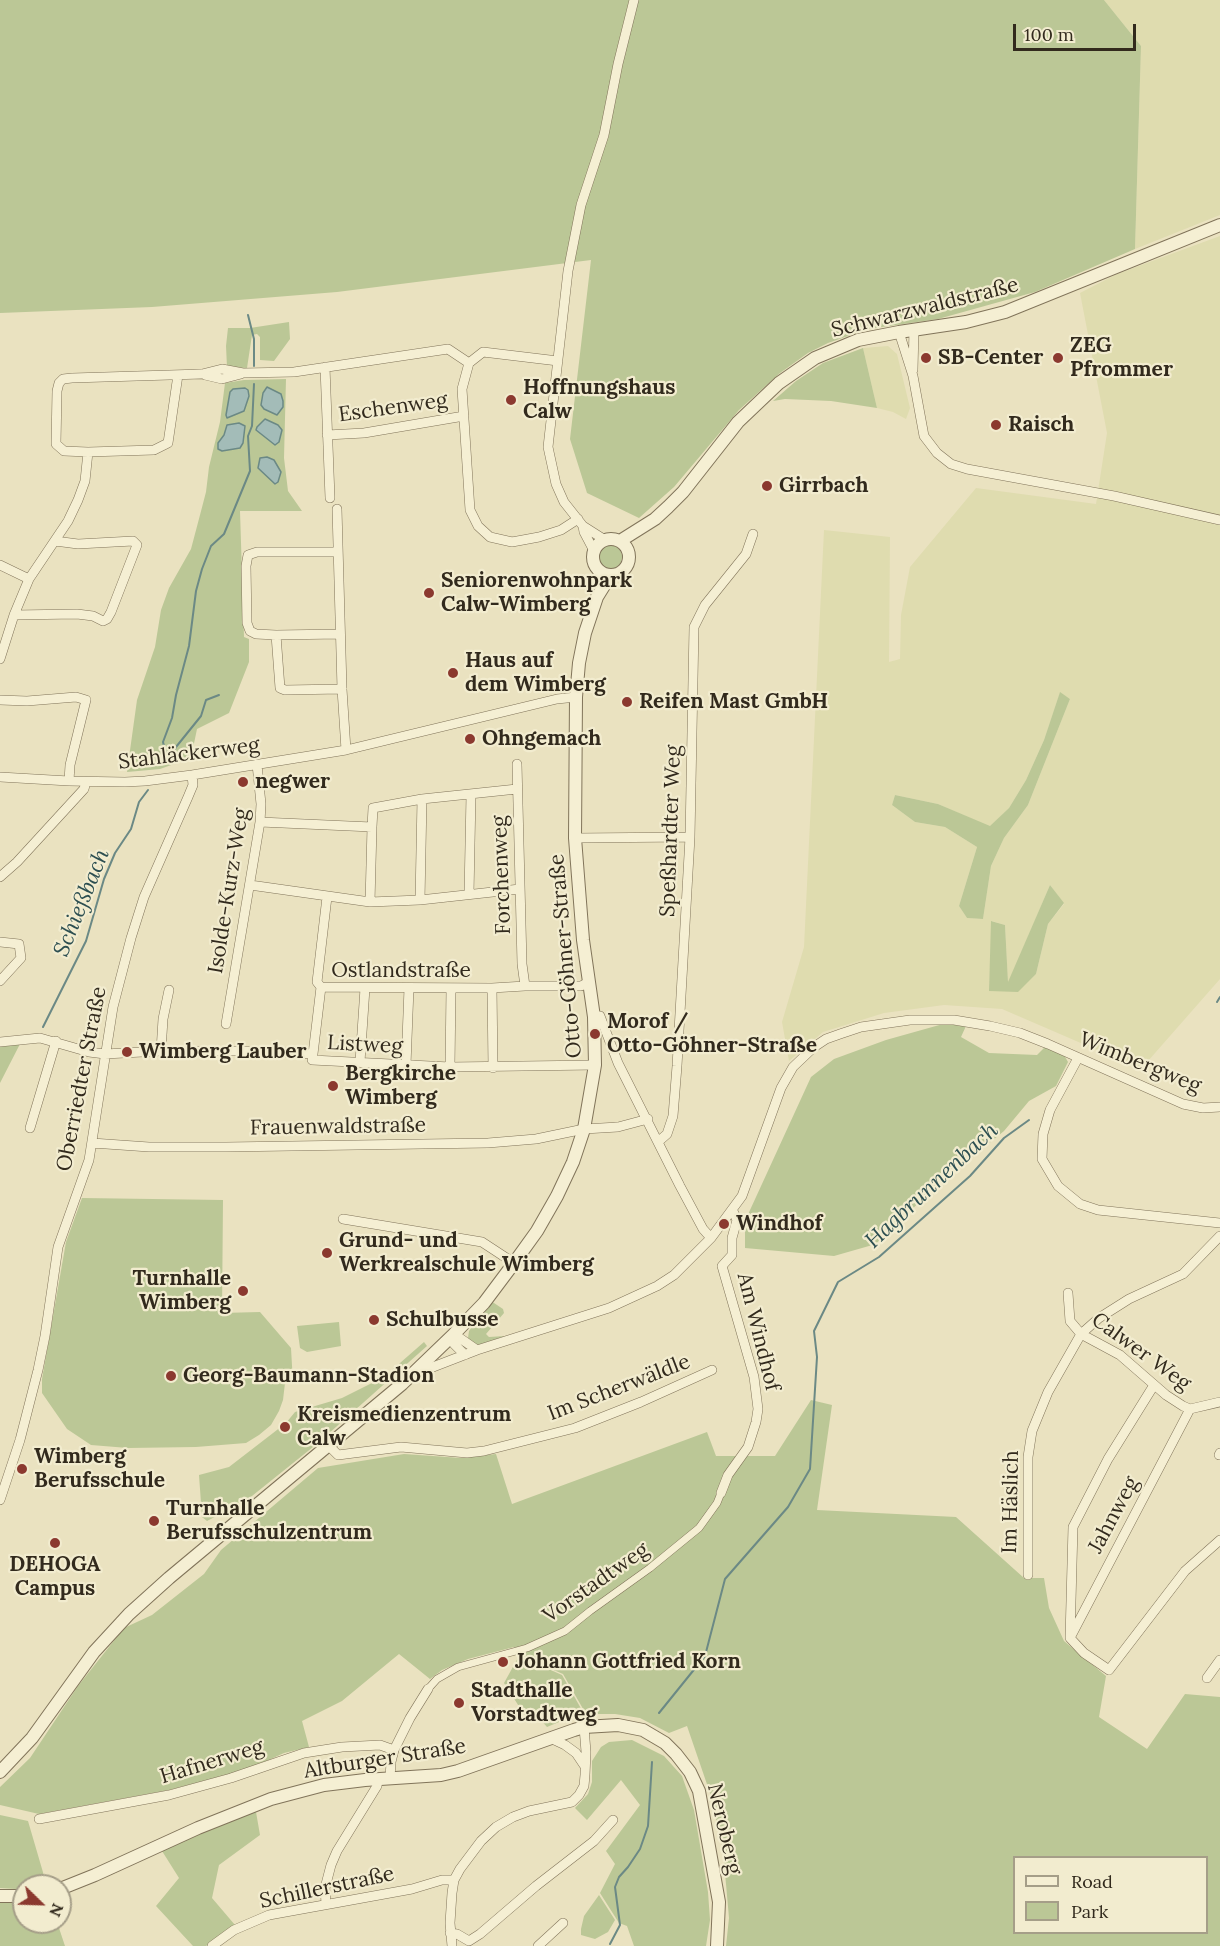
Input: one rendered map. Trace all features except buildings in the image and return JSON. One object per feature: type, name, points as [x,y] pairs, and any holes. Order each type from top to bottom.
[{"type":"street","points":[[594,550],[580,523],[564,502],[556,484],[548,447],[568,271],[581,205],[604,135],[634,0]]},
{"type":"street","name":"Schwarzwaldstraße","points":[[655,519],[683,492],[738,422],[779,383],[815,358],[844,345],[914,329],[966,322],[1005,312],[1220,225]]},
{"type":"street","points":[[913,376],[914,329]]},
{"type":"street","points":[[899,332],[913,376],[924,436],[937,453],[951,464],[1220,519]]},
{"type":"street","points":[[178,375],[168,443],[154,450],[88,452],[64,451],[56,444],[59,383],[72,378],[202,374],[222,379],[243,373],[294,372],[448,349],[469,363]]},
{"type":"street","points":[[558,361],[483,352],[469,363],[462,389],[470,510],[478,526],[490,537],[512,542],[539,537],[580,523]]},
{"type":"street","points":[[325,367],[330,498]]},
{"type":"street","name":"Eschenweg","points":[[327,435],[364,433],[464,416]]},
{"type":"street","points":[[0,658],[29,579],[68,521],[78,500],[85,481],[88,452]]},
{"type":"street","points":[[337,509],[346,750]]},
{"type":"street","points":[[620,541],[655,519]]},
{"type":"street","points":[[629,553],[620,541],[610,539],[598,544],[594,550],[593,560],[605,574],[616,575],[625,569],[629,553],[655,519]]},
{"type":"street","points":[[580,523],[605,540]]},
{"type":"street","name":"Speßhardter Weg","points":[[659,1141],[667,1134],[673,1116],[690,837],[694,627],[705,605],[746,554],[753,534]]},
{"type":"street","points":[[14,615],[77,614],[93,616],[103,621],[111,612],[137,545],[133,541],[78,544],[55,541]]},
{"type":"street","points":[[338,552],[257,552],[248,555],[246,566],[250,632],[276,635],[340,634]]},
{"type":"street","points":[[0,565],[29,579]]},
{"type":"street","name":"Otto-Göhner-Straße","points":[[0,1772],[32,1738],[111,1631],[169,1578],[329,1446],[420,1367],[484,1303],[537,1231],[557,1196],[573,1162],[584,1129],[595,1065],[594,1017],[583,940],[575,838],[576,697],[585,633],[605,574]]},
{"type":"street","points":[[276,635],[280,688],[285,690],[342,688]]},
{"type":"street","points":[[0,700],[27,701],[76,697],[86,700],[70,765],[69,781]]},
{"type":"street","name":"Stahläckerweg","points":[[0,777],[86,782],[145,781],[192,775],[346,750],[557,699],[576,697]]},
{"type":"street","name":"Isolde-Kurz-Weg","points":[[226,1024],[260,822],[261,804],[257,764]]},
{"type":"street","name":"Forchenweg","points":[[517,764],[522,964],[525,986]]},
{"type":"street","name":"Oberriedter Straße","points":[[0,1500],[20,1440],[38,1370],[58,1247],[89,1160],[113,1007],[131,938],[144,897],[193,785],[192,775]]},
{"type":"street","points":[[2,872],[17,862],[84,789],[86,782]]},
{"type":"street","points":[[370,902],[372,827],[370,808],[422,799],[517,789]]},
{"type":"street","points":[[469,894],[471,795]]},
{"type":"street","points":[[420,900],[422,799]]},
{"type":"street","points":[[260,822],[372,827]]},
{"type":"street","name":"Otto-Göhner-Straße","points":[[575,838],[690,837]]},
{"type":"street","points":[[250,885],[370,902],[420,900],[520,889]]},
{"type":"street","points":[[321,987],[317,982],[327,897]]},
{"type":"street","points":[[0,942],[19,944],[21,958],[0,981]]},
{"type":"street","name":"Ostlandstraße","points":[[0,1042],[40,1038],[89,1052],[105,1054],[161,1051],[258,1051],[313,1054],[321,987],[451,989],[580,986],[589,982]]},
{"type":"street","points":[[360,1062],[365,988]]},
{"type":"street","points":[[406,1065],[409,988]]},
{"type":"street","points":[[492,988],[493,1068]]},
{"type":"street","points":[[450,1067],[451,989]]},
{"type":"street","points":[[161,1051],[163,1019],[169,990]]},
{"type":"street","points":[[594,1017],[600,1016],[618,1063],[699,1221],[711,1238]]},
{"type":"street","name":"Wimbergweg","points":[[826,1039],[861,1027],[910,1020],[954,1020],[1020,1033],[1183,1104],[1203,1108],[1220,1107]]},
{"type":"street","name":"Am Windhof","points":[[420,1367],[433,1367],[477,1350],[588,1316],[631,1299],[674,1275],[711,1238],[733,1211],[751,1174],[781,1088],[793,1067],[826,1039]]},
{"type":"street","points":[[30,1128],[56,1041]]},
{"type":"street","points":[[1078,1058],[1050,1110],[1044,1134],[1042,1158],[1058,1186],[1080,1204],[1098,1210],[1220,1223]]},
{"type":"street","name":"Listweg","points":[[312,1060],[493,1068],[595,1065]]},
{"type":"street","name":"Frauenwaldstraße","points":[[92,1143],[149,1147],[226,1147],[488,1143],[536,1139],[584,1129],[618,1127],[648,1119]]},
{"type":"street","name":"Am Windhof","points":[[721,1493],[728,1475],[748,1447],[758,1409],[754,1377],[722,1266],[732,1255],[732,1238],[737,1220],[733,1211]]},
{"type":"street","points":[[343,1219],[482,1242],[514,1263]]},
{"type":"street","points":[[1081,1334],[1129,1299],[1183,1274],[1220,1236]]},
{"type":"street","name":"Calwer Weg","points":[[1068,1293],[1070,1321],[1081,1334],[1120,1355],[1166,1395],[1190,1409],[1220,1402]]},
{"type":"street","points":[[454,1334],[477,1350]]},
{"type":"street","points":[[454,1334],[454,1344],[465,1355]]},
{"type":"street","name":"Im Häslich","points":[[1028,1575],[1030,1440],[1038,1413],[1048,1392],[1081,1334]]},
{"type":"street","name":"Im Scherwäldle","points":[[329,1446],[338,1455],[401,1447],[467,1454],[484,1451],[575,1428],[712,1370]]},
{"type":"street","points":[[1154,1385],[1108,1459],[1073,1527],[1070,1638],[1084,1653],[1109,1670],[1185,1572],[1220,1540]]},
{"type":"street","name":"Jahnweg","points":[[1070,1638],[1190,1409]]},
{"type":"street","name":"Vorstadtweg","points":[[326,1904],[325,1887],[337,1851],[384,1778],[394,1750],[428,1689],[438,1679],[458,1667],[527,1648],[565,1631],[650,1568],[699,1528],[717,1503],[721,1493]]},
{"type":"street","points":[[1208,1678],[1220,1660]]},
{"type":"street","name":"Neroberg","points":[[579,1729],[618,1725],[643,1730],[665,1743],[690,1772],[699,1791],[715,1871],[719,1902],[717,1946]]},
{"type":"street","points":[[576,1753],[579,1729]]},
{"type":"street","points":[[452,1946],[450,1911],[454,1880],[467,1857],[496,1827],[513,1817],[572,1802],[579,1795],[584,1786],[586,1752],[579,1729]]},
{"type":"street","name":"Altburger Straße","points":[[72,1884],[198,1828],[271,1799],[324,1785],[384,1778],[441,1775],[579,1729]]},
{"type":"street","points":[[550,1738],[576,1753],[584,1766]]},
{"type":"street","name":"Hafnerweg","points":[[39,1819],[169,1795],[251,1772],[304,1753],[342,1747],[380,1745],[394,1750]]},
{"type":"street","points":[[450,1933],[457,1934],[471,1943],[594,1841],[613,1820]]},
{"type":"street","name":"Schillerstraße","points":[[212,1946],[234,1930],[269,1916],[412,1889],[442,1880],[454,1880]]},
{"type":"street","points":[[538,1946],[563,1923]]},
{"type":"shaded area","points":[[1104,0],[1220,0],[1220,215],[1135,249],[1141,46]]},
{"type":"shaded area","points":[[1220,236],[1220,979],[1141,1069],[1002,1009],[944,1005],[884,1013],[823,1032],[789,1061],[782,1022],[804,947],[824,530],[890,537],[889,662],[900,659],[901,615],[910,567],[976,488],[1096,504],[1107,433],[1080,293],[1117,274]],"holes":[[[1060,693],[1070,699],[1028,805],[1004,838],[991,866],[983,919],[967,918],[959,906],[977,847],[945,827],[915,822],[892,805],[895,795],[938,804],[990,827],[1009,808],[1026,780],[1044,740]],[[1050,885],[1064,904],[1048,924],[1036,974],[1018,991],[989,990],[992,921],[1005,925],[1008,984]]]},
{"type":"shaded area","points":[[888,346],[897,354],[910,408],[906,419],[893,412],[877,408],[863,348]]},
{"type":"green space","points":[[0,0],[1104,0],[1141,46],[1135,249],[1035,292],[938,319],[868,329],[828,343],[808,353],[780,373],[739,410],[674,487],[639,518],[587,493],[570,439],[591,260],[337,292],[152,307],[0,313]]},
{"type":"green space","points":[[289,322],[290,339],[274,361],[260,360],[260,337],[257,334],[252,335],[247,368],[227,367],[228,328],[250,328]]},
{"type":"green space","points":[[863,348],[877,408],[831,401],[785,399],[773,401],[796,381],[823,363]]},
{"type":"green space","points":[[286,379],[284,458],[288,491],[302,511],[240,511],[244,637],[249,639],[249,662],[229,713],[197,729],[191,758],[160,769],[127,772],[137,700],[155,647],[161,610],[169,588],[191,549],[206,492],[225,383]]},
{"type":"green space","points":[[610,545],[619,548],[622,557],[619,566],[610,569],[601,566],[598,557],[601,548]]},
{"type":"green space","points":[[1060,692],[1070,699],[1028,805],[1004,838],[991,866],[983,919],[967,918],[959,906],[977,847],[945,827],[915,822],[892,805],[895,795],[938,804],[990,826],[1009,808],[1026,780],[1044,740]]},
{"type":"green space","points":[[1050,885],[1064,903],[1048,924],[1036,974],[1018,992],[989,991],[991,921],[1005,925],[1008,982]]},
{"type":"green space","points":[[943,1024],[966,1026],[961,1037],[989,1053],[1037,1055],[1045,1047],[1064,1055],[1068,1062],[1056,1086],[1029,1101],[1004,1131],[933,1189],[876,1244],[834,1256],[745,1248],[745,1221],[811,1077],[834,1059],[886,1040]]},
{"type":"green space","points":[[20,1044],[0,1083],[0,1046]]},
{"type":"green space","points":[[82,1198],[223,1200],[222,1313],[260,1312],[291,1348],[293,1383],[285,1383],[279,1411],[271,1425],[259,1435],[246,1443],[196,1447],[128,1448],[91,1445],[67,1429],[42,1393],[42,1379],[66,1242]]},
{"type":"green space","points":[[491,1301],[503,1309],[504,1313],[486,1334],[489,1337],[505,1336],[479,1345],[474,1344],[468,1338],[469,1331]]},
{"type":"green space","points":[[339,1322],[341,1346],[307,1352],[300,1348],[297,1326]]},
{"type":"green space","points":[[424,1342],[427,1346],[318,1443],[247,1500],[207,1521],[202,1517],[199,1475],[229,1467],[286,1423],[295,1412],[342,1398],[384,1377]]},
{"type":"green space","points":[[811,1400],[832,1405],[817,1510],[956,1517],[1024,1578],[1044,1578],[1049,1608],[1064,1641],[1106,1676],[1099,1717],[1147,1749],[1185,1694],[1220,1697],[1220,1946],[726,1946],[729,1918],[723,1850],[710,1793],[687,1726],[669,1733],[640,1718],[615,1714],[586,1714],[563,1674],[519,1655],[514,1647],[468,1659],[442,1670],[430,1679],[399,1654],[342,1701],[302,1721],[309,1747],[284,1753],[230,1774],[169,1790],[39,1814],[0,1805],[0,1787],[30,1758],[78,1686],[124,1628],[152,1615],[204,1574],[221,1550],[318,1468],[404,1454],[461,1458],[496,1454],[512,1504],[707,1432],[716,1456],[775,1456]]},
{"type":"green space","points":[[519,1656],[562,1675],[583,1712],[547,1727],[539,1718],[529,1722],[504,1683]]},
{"type":"green space","points":[[632,1740],[664,1756],[682,1776],[694,1810],[708,1892],[710,1920],[706,1946],[634,1946],[627,1926],[619,1923],[600,1893],[615,1864],[606,1851],[640,1805],[621,1780],[587,1820],[575,1808],[588,1794],[592,1782],[592,1761],[601,1747],[609,1742]]},
{"type":"green space","points":[[256,1812],[260,1835],[219,1865],[212,1898],[235,1925],[206,1946],[193,1946],[156,1906],[179,1878],[162,1851],[215,1827]]},
{"type":"green space","points":[[0,1815],[28,1821],[43,1874],[12,1874],[12,1888],[0,1888]]},
{"type":"green space","points":[[599,1895],[615,1920],[608,1932],[595,1939],[581,1935],[581,1929],[584,1916]]},
{"type":"green space","points":[[0,1902],[12,1902],[12,1934],[61,1934],[65,1946],[0,1946]]},
{"type":"water","points":[[267,387],[281,394],[283,407],[277,415],[264,409],[261,405],[263,393]]},
{"type":"water","points":[[245,388],[249,396],[244,411],[227,418],[230,392],[233,389]]},
{"type":"water","points":[[265,419],[278,425],[282,430],[279,442],[275,445],[256,430]]},
{"type":"water","points":[[239,423],[245,426],[243,443],[240,448],[222,451],[218,449],[218,443],[227,425]]},
{"type":"water","points":[[267,457],[274,460],[281,472],[275,484],[258,468],[260,458]]},
{"type":"waterway","points":[[248,315],[254,339],[254,366]]},
{"type":"waterway","points":[[168,761],[163,742],[172,718],[189,646],[196,591],[202,569],[211,546],[224,534],[250,471],[248,436],[252,426],[254,384]]},
{"type":"waterway","points":[[168,761],[176,747],[201,716],[206,700],[219,695]]},
{"type":"waterway","name":"Schießbach","points":[[43,1027],[86,941],[104,879],[115,853],[131,829],[139,802],[148,790]]},
{"type":"waterway","name":"Hagbrunnenbach","points":[[1217,1002],[1220,997]]},
{"type":"waterway","name":"Hagbrunnenbach","points":[[659,1713],[705,1656],[725,1579],[788,1507],[810,1469],[817,1357],[814,1331],[838,1282],[879,1257],[970,1176],[1004,1138],[1029,1120]]},
{"type":"waterway","name":"Hagbrunnenbach","points":[[610,1944],[620,1925],[615,1887],[619,1877],[640,1849],[648,1826],[652,1762]]},
{"type":"place","name":"SB-Center","points":[[926,358]]},
{"type":"place","name":"ZEG Pfrommer","points":[[1058,358]]},
{"type":"place","name":"Hoffnungshaus Calw","points":[[511,400]]},
{"type":"place","name":"Raisch","points":[[996,425]]},
{"type":"place","name":"Girrbach","points":[[767,486]]},
{"type":"place","name":"Seniorenwohnpark Calw-Wimberg","points":[[429,593]]},
{"type":"place","name":"Haus auf dem Wimberg","points":[[453,673]]},
{"type":"place","name":"Reifen Mast GmbH","points":[[627,702]]},
{"type":"place","name":"Ohngemach","points":[[470,739]]},
{"type":"place","name":"negwer","points":[[243,782]]},
{"type":"place","name":"Morof / Otto-Göhner-Straße","points":[[595,1034]]},
{"type":"place","name":"Wimberg Lauber","points":[[127,1052]]},
{"type":"place","name":"Bergkirche Wimberg","points":[[333,1086]]},
{"type":"place","name":"Windhof","points":[[724,1224]]},
{"type":"place","name":"Grund- und Werkrealschule Wimberg","points":[[327,1253]]},
{"type":"place","name":"Turnhalle Wimberg","points":[[243,1291]]},
{"type":"place","name":"Schulbusse","points":[[374,1320]]},
{"type":"place","name":"Georg-Baumann-Stadion","points":[[171,1376]]},
{"type":"place","name":"Kreismedienzentrum Calw","points":[[285,1427]]},
{"type":"place","name":"Wimberg Berufsschule","points":[[22,1469]]},
{"type":"place","name":"Turnhalle Berufsschulzentrum","points":[[154,1521]]},
{"type":"place","name":"DEHOGA Campus","points":[[55,1543]]},
{"type":"place","name":"Johann Gottfried Korn","points":[[503,1662]]},
{"type":"place","name":"Stadthalle Vorstadtweg","points":[[459,1703]]}]
